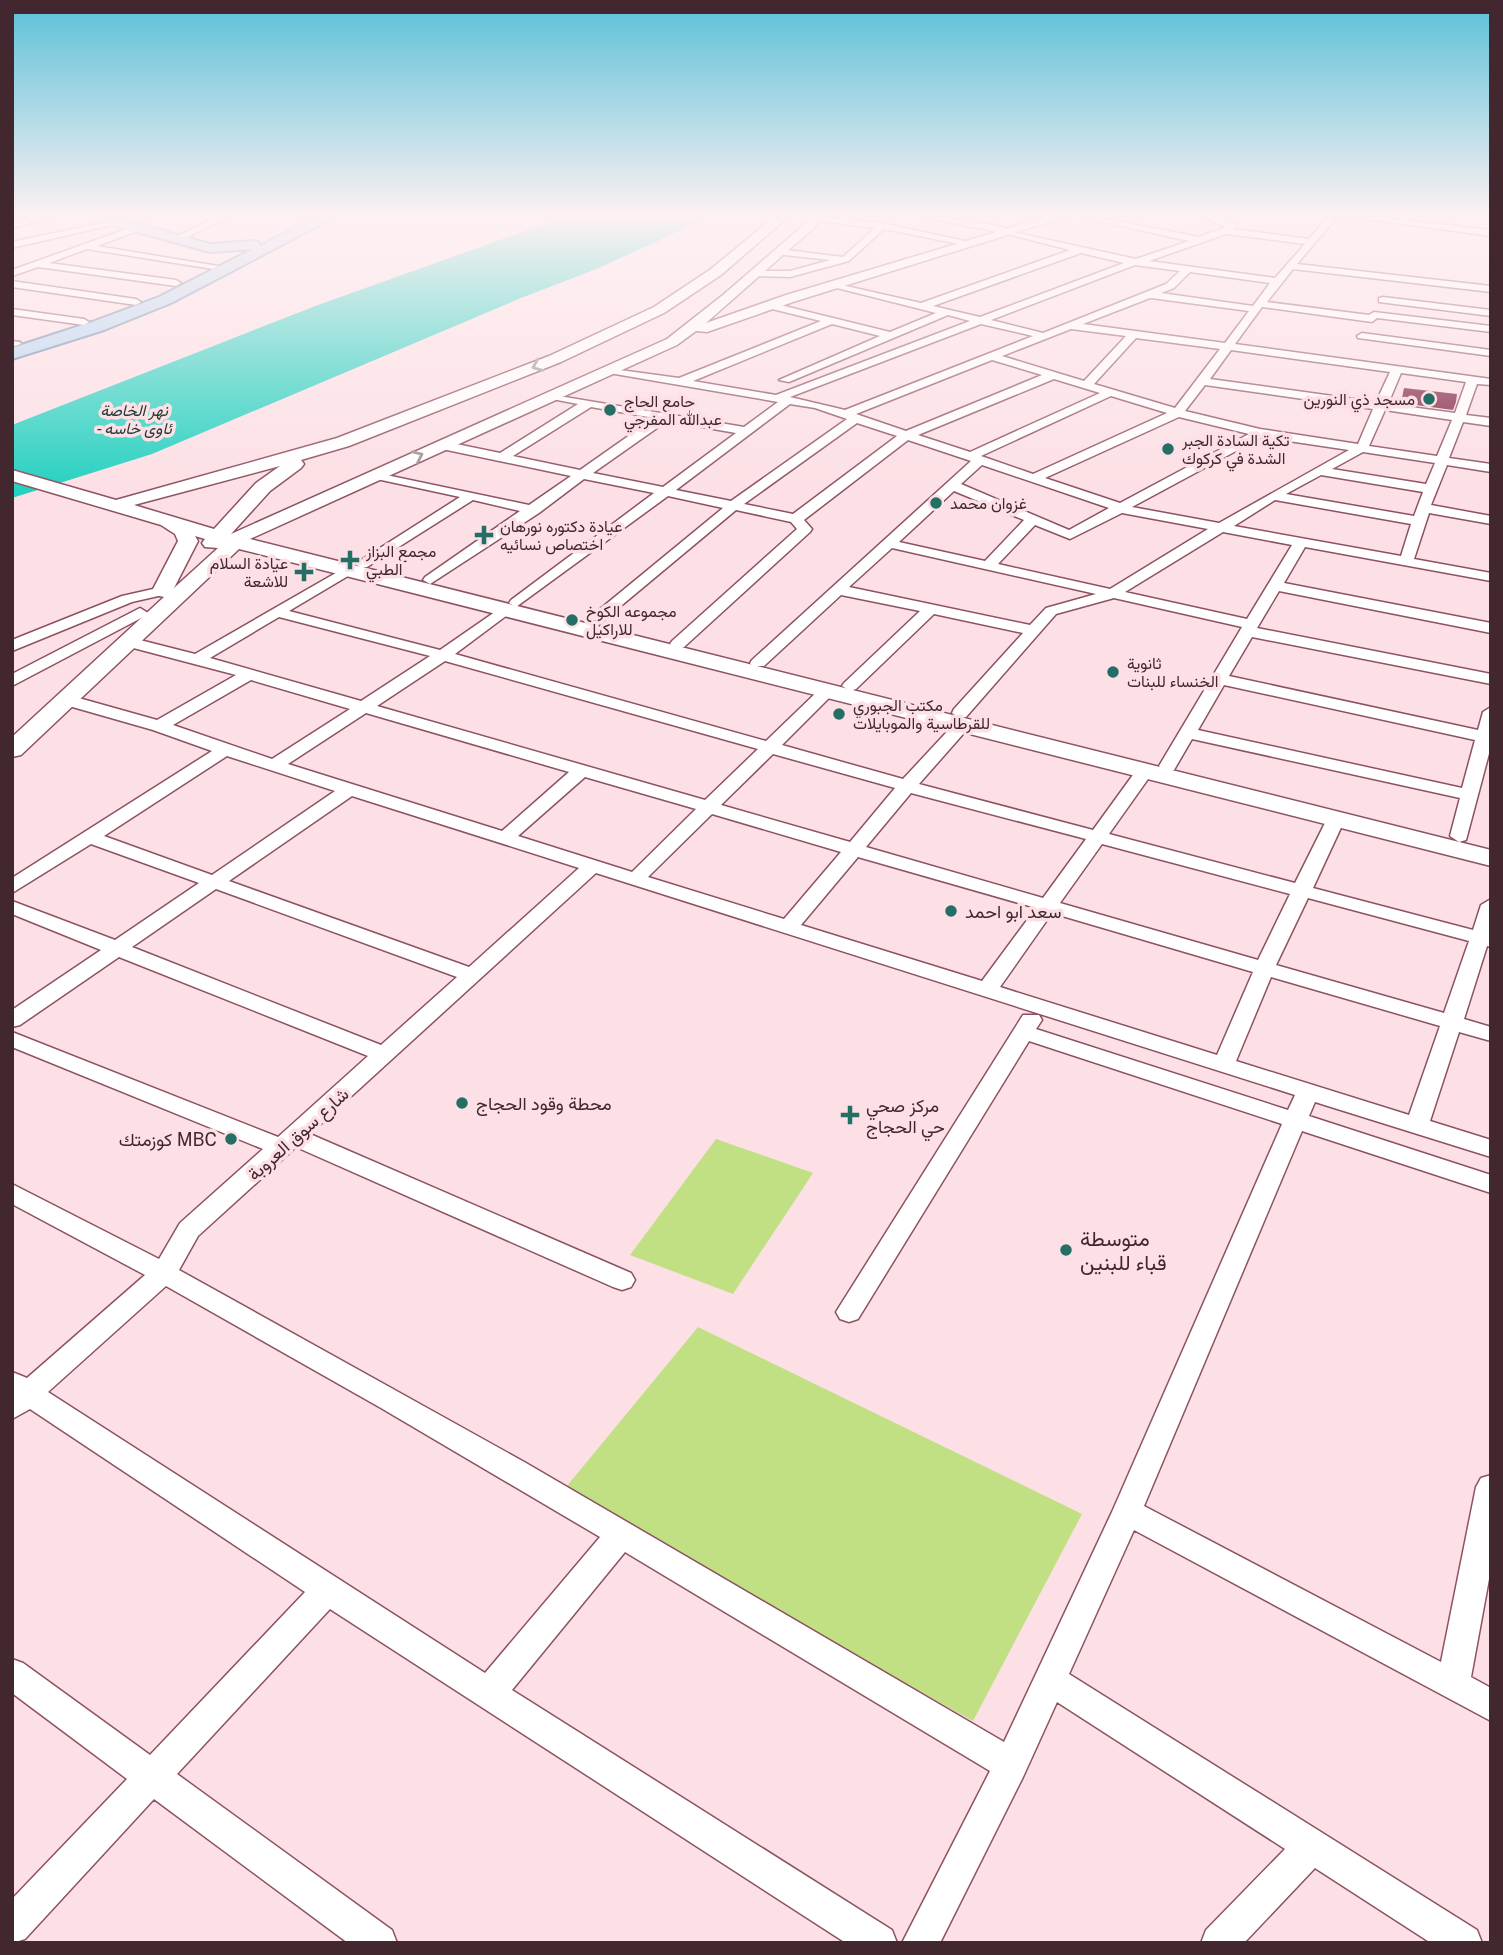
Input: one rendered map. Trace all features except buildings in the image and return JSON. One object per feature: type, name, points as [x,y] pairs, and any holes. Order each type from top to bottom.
[{"type":"main road","points":[[13,347],[120,308]]},
{"type":"main road","points":[[13,347],[98,326],[144,308]]},
{"type":"street","points":[[12,733],[141,613],[223,528],[249,507],[281,473],[307,457],[343,442],[555,359],[626,327],[659,308]]},
{"type":"street","points":[[223,528],[324,499],[377,475],[436,439],[657,333],[697,308]]},
{"type":"street","points":[[678,338],[715,308]]},
{"type":"street","points":[[392,449],[473,432],[678,338],[759,308]]},
{"type":"street","points":[[781,308],[888,335]]},
{"type":"street","points":[[931,308],[1044,336]]},
{"type":"street","points":[[275,765],[443,656],[745,431],[782,399],[1015,308]]},
{"type":"street","points":[[593,622],[733,506],[850,416],[990,356],[1117,308]]},
{"type":"street","points":[[1034,478],[1178,413],[1257,308]]},
{"type":"street","points":[[1272,308],[1491,329]]},
{"type":"street","points":[[1355,349],[1378,308]]},
{"type":"street","points":[[1451,308],[1491,313]]},
{"type":"street","points":[[12,312],[84,322]]},
{"type":"street","points":[[751,394],[947,312]]},
{"type":"street","points":[[680,382],[831,321]]},
{"type":"street","points":[[1073,326],[1229,346],[1491,355],[1482,381],[1460,417],[1420,515],[1406,562]]},
{"type":"street","points":[[1086,387],[1135,334]]},
{"type":"street","points":[[867,346],[895,355]]},
{"type":"street","points":[[1355,349],[1396,369],[1482,381]]},
{"type":"street","points":[[990,356],[1086,387],[1260,433],[1491,468]]},
{"type":"street","points":[[788,927],[1051,611],[1110,595],[1218,528],[1362,448],[1396,369]]},
{"type":"street","points":[[610,370],[817,405],[1122,508],[1491,577]]},
{"type":"street","points":[[796,519],[907,436],[1051,376]]},
{"type":"street","points":[[1202,381],[1491,422]]},
{"type":"street","points":[[758,663],[891,544],[952,485],[975,458],[1109,393]]},
{"type":"street","points":[[551,396],[745,431]]},
{"type":"street","points":[[503,457],[589,403]]},
{"type":"street","points":[[430,580],[664,417]]},
{"type":"street","points":[[952,485],[1070,535],[1260,433]]},
{"type":"street","points":[[436,439],[503,457],[796,519],[804,529],[678,644]]},
{"type":"street","points":[[124,502],[204,483],[343,442]]},
{"type":"street","points":[[164,517],[343,442]]},
{"type":"street","points":[[1320,471],[1431,489]]},
{"type":"street","points":[[12,473],[164,517],[288,542],[355,567],[839,689],[1491,844]]},
{"type":"street","points":[[377,475],[534,510]]},
{"type":"street","points":[[12,646],[127,599],[162,591],[188,541],[183,531],[164,517],[124,502],[66,488]]},
{"type":"street","points":[[197,578],[223,528],[241,520],[249,507],[278,496]]},
{"type":"street","points":[[197,659],[471,496]]},
{"type":"street","points":[[1273,496],[1420,515],[1491,520]]},
{"type":"street","points":[[249,507],[324,499]]},
{"type":"street","points":[[12,750],[197,578],[232,559],[288,542],[296,524],[324,499]]},
{"type":"street","points":[[988,566],[1033,519]]},
{"type":"street","points":[[1168,766],[1300,543]]},
{"type":"street","points":[[891,544],[1250,628],[1491,679]]},
{"type":"street","points":[[355,567],[430,580],[510,606],[593,622],[758,663],[839,689]]},
{"type":"street","points":[[1275,586],[1491,628]]},
{"type":"street","points":[[840,590],[1034,631]]},
{"type":"street","points":[[635,879],[770,747],[931,609]]},
{"type":"street","points":[[276,612],[907,786],[1486,940]]},
{"type":"street","points":[[12,681],[141,613]]},
{"type":"street","points":[[128,642],[197,659],[1491,1034]]},
{"type":"street","points":[[159,726],[248,675]]},
{"type":"street","points":[[1220,679],[1484,737]]},
{"type":"street","points":[[68,700],[159,726],[225,750],[1491,1149]]},
{"type":"street","points":[[1459,836],[1491,712]]},
{"type":"street","points":[[961,719],[1144,772],[1491,858]]},
{"type":"street","points":[[1188,733],[1469,795]]},
{"type":"street","points":[[12,887],[225,750]]},
{"type":"street","points":[[505,838],[581,771]]},
{"type":"street","points":[[987,990],[1144,772]]},
{"type":"street","points":[[12,1020],[350,789]]},
{"type":"street","points":[[1224,1064],[1265,967],[1336,819]]},
{"type":"street","points":[[89,837],[472,975]]},
{"type":"street","name":"شارع سوق العروبة","points":[[18,1395],[165,1272],[190,1230],[593,866]]},
{"type":"street","points":[[1418,1126],[1451,1022],[1486,940],[1491,905]]},
{"type":"street","points":[[12,907],[385,1055]]},
{"type":"street","points":[[849,1312],[1040,1007]]},
{"type":"street","points":[[1023,1032],[1491,1184]]},
{"type":"street","points":[[12,1039],[289,1142],[622,1280]]},
{"type":"street","points":[[920,1943],[1011,1765],[1128,1513],[1308,1091]]},
{"type":"street","points":[[12,1193],[165,1272],[621,1534],[1011,1765]]},
{"type":"street","points":[[18,1395],[879,1943]]},
{"type":"street","points":[[1454,1685],[1491,1487]]},
{"type":"street","points":[[1128,1513],[1491,1705]]},
{"type":"street","points":[[489,1693],[621,1534]]},
{"type":"street","points":[[12,1926],[327,1590]]},
{"type":"street","points":[[12,1674],[379,1943]]},
{"type":"street","points":[[1051,1680],[1464,1943]]},
{"type":"street","points":[[1219,1943],[1312,1846]]},
{"type":"shaded area","points":[[716,1139],[813,1173],[733,1294],[630,1255]]},
{"type":"shaded area","points":[[698,1327],[1082,1514],[973,1721],[562,1492]]},
{"type":"water","name":"نهر الخاصة - ئاوی خاسە","points":[[310,308],[497,308],[152,454],[12,498],[12,425]]},
{"type":"place","name":"مسجد ذي النورين","points":[[1429,399]]},
{"type":"place","name":"جامع الحاج عبدالله المفرجي","points":[[610,410]]},
{"type":"place","name":"تكية السادة الجبر الشدة في كركوك","points":[[1168,449]]},
{"type":"place","name":"غزوان محمد","points":[[936,503]]},
{"type":"place","name":"عيادة دكتوره نورهان اختصاص نسائيه","points":[[484,535]]},
{"type":"place","name":"مجمع البزاز الطبي","points":[[350,560]]},
{"type":"place","name":"عيادة السلام للاشعة","points":[[304,572]]},
{"type":"place","name":"مجموعه الكوخ للاراكيل","points":[[572,620]]},
{"type":"place","name":"ثانوية الخنساء للبنات","points":[[1113,672]]},
{"type":"place","name":"مكتب الجبوري للقرطاسية والموبايلات","points":[[839,714]]},
{"type":"place","name":"سعد ابو احمد","points":[[951,911]]},
{"type":"place","name":"محطة وقود الحجاج","points":[[462,1103]]},
{"type":"place","name":"مركز صحي حي الحجاج","points":[[850,1115]]},
{"type":"place","name":"كوزمتك MBC","points":[[231,1139]]},
{"type":"place","name":"متوسطة قباء للبنين","points":[[1066,1250]]}]
